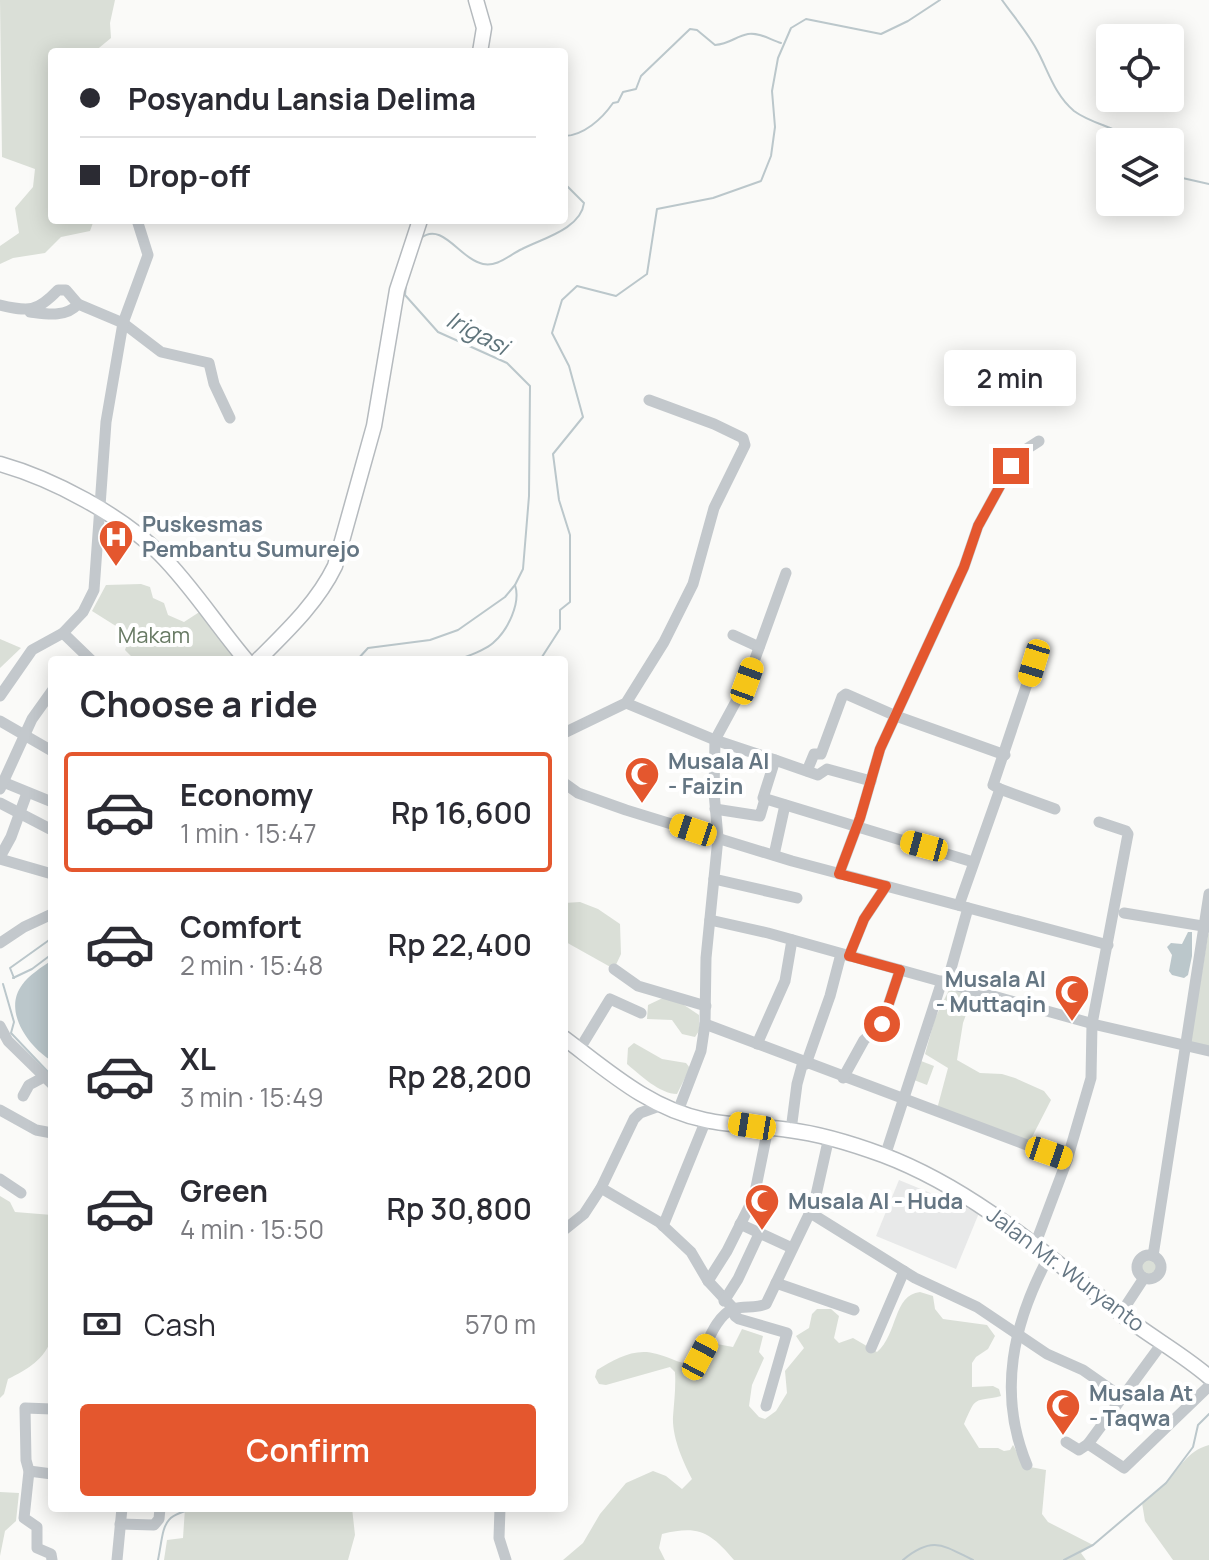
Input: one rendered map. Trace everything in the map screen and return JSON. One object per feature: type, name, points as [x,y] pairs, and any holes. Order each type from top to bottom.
[{"type":"main road","points":[[476,0],[484,28],[481,48]]},
{"type":"main road","points":[[262,656],[314,601],[335,566],[374,426],[397,290],[419,224]]},
{"type":"main road","points":[[0,464],[18,469],[98,507],[138,534],[162,556],[243,656]]},
{"type":"main road","name":"Jalan Mr. Wuryanto","points":[[568,1041],[643,1097],[678,1111],[706,1120],[829,1137],[920,1171],[984,1207],[1209,1377]]},
{"type":"street","points":[[0,696],[32,650],[63,633],[83,612],[94,590],[106,422],[123,323],[148,255],[138,224]]},
{"type":"street","points":[[25,311],[42,306],[58,290],[70,293],[78,304],[123,323],[161,352],[209,363],[214,384],[230,418]]},
{"type":"street","points":[[0,305],[25,311],[64,313],[78,304]]},
{"type":"street","points":[[568,731],[626,703],[664,642],[693,584],[714,508],[745,445],[743,438],[714,424],[649,400]]},
{"type":"street","points":[[839,874],[880,749],[964,567],[978,526],[1011,466],[1025,450],[1039,441]]},
{"type":"street","points":[[678,1111],[701,1051],[705,1024],[718,838],[715,740],[741,694],[786,573]]},
{"type":"street","points":[[63,633],[86,656]]},
{"type":"street","points":[[733,635],[759,647]]},
{"type":"street","points":[[1034,663],[993,785],[1055,809]]},
{"type":"street","points":[[807,771],[814,754],[822,753],[847,694],[896,716],[1005,755]]},
{"type":"street","points":[[48,697],[32,719],[2,785],[48,801]]},
{"type":"street","points":[[626,703],[715,740],[820,776],[827,769],[871,781]]},
{"type":"street","points":[[0,721],[48,749]]},
{"type":"street","points":[[715,809],[760,816],[765,799],[762,797],[775,760]]},
{"type":"street","points":[[568,786],[575,792],[774,855],[1108,945]]},
{"type":"street","points":[[885,1156],[945,982],[973,862],[1000,789]]},
{"type":"street","points":[[27,793],[0,858],[48,873]]},
{"type":"street","points":[[765,799],[973,862]]},
{"type":"street","points":[[0,803],[48,828]]},
{"type":"street","points":[[774,855],[785,805]]},
{"type":"street","points":[[1035,1245],[1067,1160],[1091,1078],[1092,1024],[1128,832],[1099,822]]},
{"type":"street","points":[[714,879],[797,898]]},
{"type":"street","points":[[791,1130],[797,1084],[845,955],[886,886]]},
{"type":"street","points":[[1153,1256],[1209,894]]},
{"type":"street","points":[[1124,913],[1206,927]]},
{"type":"street","points":[[0,943],[48,916]]},
{"type":"street","points":[[710,920],[1092,1024],[1209,1051]]},
{"type":"street","points":[[757,1044],[785,981],[792,940]]},
{"type":"street","points":[[614,969],[638,986],[706,1006]]},
{"type":"street","points":[[843,1078],[864,1040],[882,1024],[900,970]]},
{"type":"street","points":[[579,1050],[610,999],[641,1013]]},
{"type":"street","points":[[705,1024],[1067,1160]]},
{"type":"street","points":[[2,1034],[48,1079],[29,1085],[23,1096]]},
{"type":"street","points":[[568,1227],[584,1214],[601,1188],[634,1119],[640,1113],[662,1105]]},
{"type":"street","points":[[0,1110],[36,1130],[48,1132]]},
{"type":"street","points":[[663,1226],[706,1120]]},
{"type":"street","points":[[708,1281],[754,1197],[768,1128]]},
{"type":"street","points":[[729,1305],[764,1305],[814,1204],[829,1137]]},
{"type":"street","points":[[0,1179],[21,1193]]},
{"type":"street","points":[[601,1188],[663,1226],[691,1252],[708,1281],[739,1319],[787,1333],[766,1406]]},
{"type":"street","points":[[809,1212],[904,1271],[977,1307],[1047,1354],[1083,1370],[1123,1398]]},
{"type":"street","points":[[740,1224],[792,1248]]},
{"type":"street","points":[[700,1357],[729,1305],[759,1234]]},
{"type":"street","points":[[1027,1465],[1017,1440],[1012,1406],[1012,1369],[1016,1334],[1030,1291],[1049,1256]]},
{"type":"street","points":[[1153,1256],[1159,1260],[1161,1272],[1152,1279],[1144,1278],[1137,1265],[1143,1257],[1153,1256]]},
{"type":"street","points":[[871,1348],[904,1271]]},
{"type":"street","points":[[1121,1313],[1144,1278]]},
{"type":"street","points":[[776,1283],[854,1310]]},
{"type":"street","points":[[1066,1442],[1079,1450],[1088,1444],[1163,1342]]},
{"type":"street","points":[[1088,1444],[1124,1468],[1209,1386]]},
{"type":"street","points":[[48,1409],[25,1408],[29,1471],[24,1518],[37,1527],[37,1548],[51,1554],[52,1560]]},
{"type":"street","points":[[29,1471],[48,1473]]},
{"type":"street","points":[[117,1560],[122,1512]]},
{"type":"street","points":[[120,1524],[154,1525],[160,1512]]},
{"type":"street","points":[[500,1512],[499,1538],[506,1560]]},
{"type":"shaded area","points":[[1188,932],[1192,932],[1192,956],[1188,975],[1184,978],[1169,971],[1172,955],[1167,947],[1171,943],[1182,944]]},
{"type":"shaded area","points":[[48,963],[48,1058],[21,1028],[15,1006],[22,985]]},
{"type":"shaded area","points":[[899,1180],[979,1213],[956,1269],[876,1236]]},
{"type":"green space","points":[[0,0],[115,0],[110,23],[111,38],[99,48],[48,48],[48,224],[93,224],[90,231],[61,237],[45,253],[13,258],[0,264],[0,246],[19,233],[15,208],[33,187],[35,169],[2,157]]},
{"type":"green space","name":"Makam","points":[[141,584],[150,587],[153,598],[164,603],[168,615],[184,622],[201,611],[238,656],[131,656],[125,650],[128,641],[119,628],[92,611],[106,585]]},
{"type":"green space","points":[[0,639],[21,648],[0,668]]},
{"type":"green space","points":[[580,902],[598,909],[620,924],[621,954],[614,969],[568,943],[568,903]]},
{"type":"green space","points":[[1209,929],[1209,1048],[1190,1045]]},
{"type":"green space","points":[[949,990],[973,995],[963,1023],[957,1060],[980,1073],[1015,1078],[1044,1091],[1051,1100],[1030,1141],[937,1109],[948,1068],[925,1054],[935,1018]]},
{"type":"green space","points":[[669,995],[699,1015],[699,1031],[695,1037],[682,1034],[672,1020],[647,1019],[648,1005]]},
{"type":"green space","points":[[634,1043],[662,1059],[686,1063],[690,1068],[677,1094],[657,1087],[627,1064],[628,1048]]},
{"type":"green space","points":[[921,1061],[934,1066],[927,1085],[914,1080]]},
{"type":"green space","points":[[0,1196],[10,1202],[15,1212],[48,1215],[48,1346],[34,1363],[8,1379],[0,1398]]},
{"type":"green space","points":[[1146,1258],[1154,1258],[1159,1267],[1157,1274],[1146,1276],[1141,1271],[1141,1263]]},
{"type":"green space","points":[[920,1292],[933,1296],[935,1309],[943,1319],[987,1325],[995,1336],[988,1349],[972,1363],[972,1387],[993,1386],[999,1389],[1001,1396],[977,1401],[964,1424],[979,1448],[1004,1451],[1010,1450],[1013,1445],[1025,1466],[1046,1470],[1042,1514],[1048,1522],[1093,1545],[1081,1553],[1086,1560],[734,1560],[710,1537],[685,1530],[662,1534],[659,1548],[665,1560],[563,1560],[583,1543],[600,1514],[626,1483],[653,1471],[666,1476],[682,1489],[692,1479],[674,1433],[675,1372],[670,1367],[606,1385],[599,1384],[595,1377],[597,1370],[618,1358],[641,1352],[686,1363],[706,1363],[717,1344],[733,1347],[742,1329],[763,1336],[759,1352],[764,1358],[752,1385],[749,1406],[765,1419],[776,1411],[787,1393],[785,1371],[804,1348],[796,1336],[809,1328],[812,1314],[817,1309],[831,1309],[839,1316],[834,1338],[839,1343],[853,1338],[877,1352],[889,1335],[905,1300]]},
{"type":"green space","points":[[1209,1445],[1209,1560],[1173,1560],[1145,1521],[1142,1503],[1190,1455]]},
{"type":"green space","points":[[0,1492],[19,1493],[16,1521],[5,1531],[0,1556]]},
{"type":"green space","points":[[185,1512],[352,1512],[355,1535],[348,1560],[164,1560],[167,1540],[183,1538]]},
{"type":"waterway","points":[[543,656],[560,629],[560,610],[570,602],[570,535],[559,500],[553,454],[583,417],[569,366],[552,333],[562,300],[577,286],[616,296],[647,274],[657,209],[713,198],[761,181],[771,156],[775,127],[772,91],[778,58],[791,28],[806,19],[881,34],[940,0]]},
{"type":"waterway","points":[[1002,0],[1030,39],[1067,105],[1081,116],[1109,128]]},
{"type":"waterway","name":"Irigasi","points":[[568,135],[585,130],[613,103],[618,102],[623,92],[636,89],[641,76],[690,29],[697,30],[715,45],[752,34],[781,43]]},
{"type":"waterway","points":[[1184,178],[1209,184]]},
{"type":"waterway","name":"Irigasi","points":[[421,238],[436,234],[475,261],[483,264],[499,262],[576,220],[584,203],[568,187]]},
{"type":"waterway","name":"Irigasi","points":[[361,656],[368,648],[430,640],[458,630],[505,597],[523,569],[529,496],[530,386],[507,363],[438,332],[405,295],[406,285]]},
{"type":"waterway","name":"Irigasi","points":[[468,656],[489,646],[504,631],[515,608],[515,585]]},
{"type":"waterway","name":"Irigasi","points":[[14,978],[10,968],[48,941]]},
{"type":"waterway","points":[[13,978],[48,957]]},
{"type":"waterway","points":[[3,984],[14,1022],[11,1033],[48,1072]]},
{"type":"waterway","points":[[1064,1560],[1093,1545],[1166,1483],[1193,1447],[1198,1425],[1209,1414]]},
{"type":"waterway","points":[[158,1560],[167,1523],[184,1512]]},
{"type":"waterway","points":[[903,1560],[931,1545],[946,1547],[973,1560]]},
{"type":"place","name":"Puskesmas Pembantu Sumurejo","points":[[116,568]]},
{"type":"place","name":"Musala Al - Faizin","points":[[642,805]]},
{"type":"place","name":"Musala Al - Muttaqin","points":[[1072,1023]]},
{"type":"place","name":"Musala Al - Huda","points":[[762,1232]]},
{"type":"place","name":"Musala At - Taqwa","points":[[1063,1437]]},
{"type":"route","points":[[882,1024],[900,970],[849,956],[857,931],[886,886],[839,874],[860,818],[880,749],[964,567],[978,526],[1011,466]]}]
